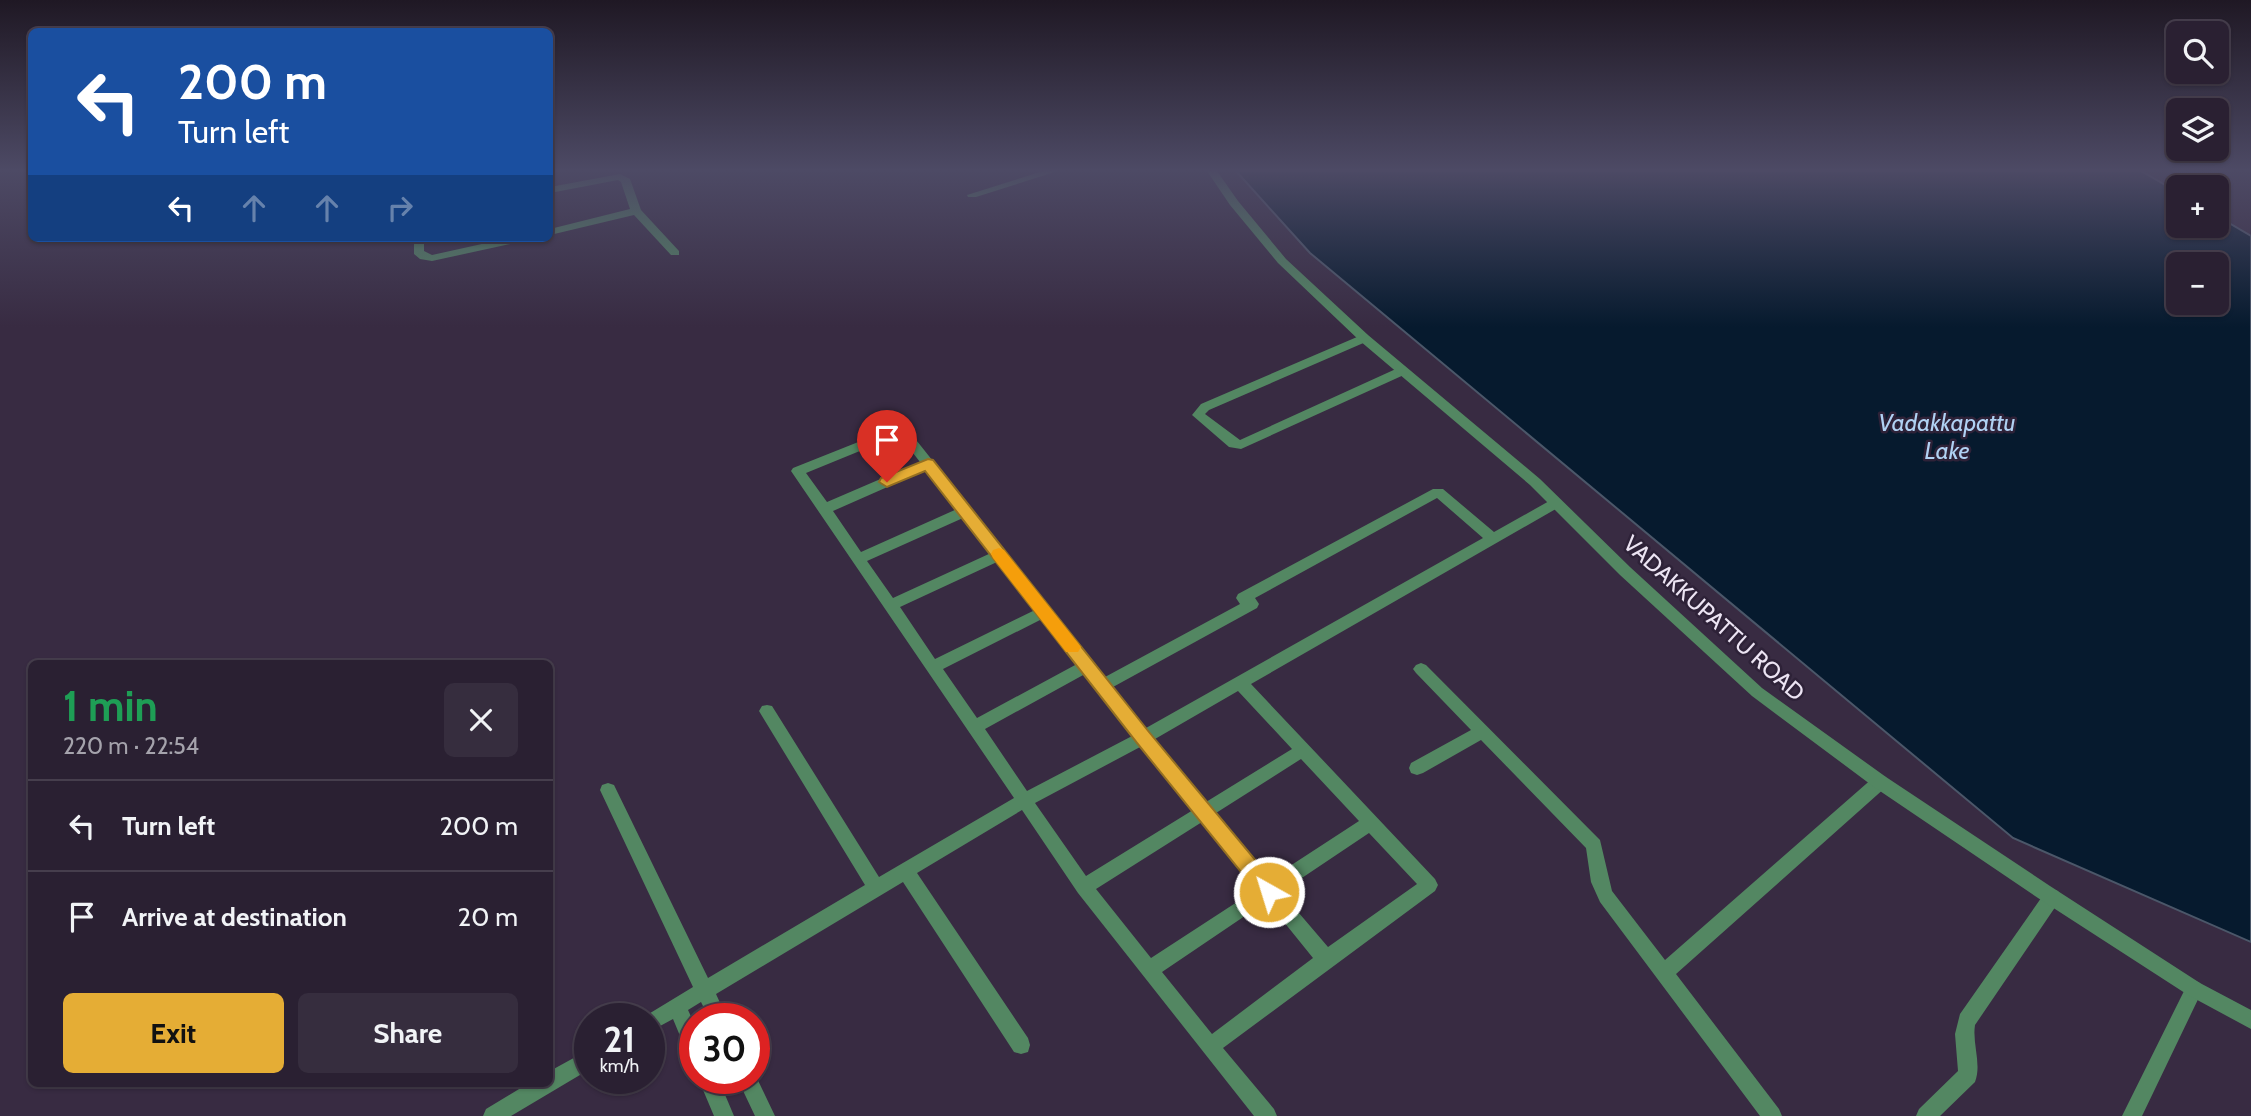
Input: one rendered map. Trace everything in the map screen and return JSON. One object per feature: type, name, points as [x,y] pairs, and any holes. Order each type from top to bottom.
[{"type":"street","points":[[553,231],[587,223]]},
{"type":"street","points":[[647,223],[675,253]]},
{"type":"street","name":"VADAKKUPATTU ROAD","points":[[1251,223],[1282,261],[1364,338],[1535,482],[1625,571],[1757,692],[1880,782],[2052,897],[2194,989],[2251,1020]]},
{"type":"street","points":[[419,242],[418,252],[424,257],[432,258],[506,242]]},
{"type":"street","points":[[1364,338],[1205,407],[1198,415],[1234,444],[1241,445],[1402,371]]},
{"type":"street","points":[[1267,1116],[1084,887],[799,471],[901,429],[1143,738],[1326,959]]},
{"type":"street","points":[[824,509],[928,464]]},
{"type":"street","points":[[1102,686],[1252,604],[1243,598],[1438,492],[1493,539]]},
{"type":"street","points":[[665,1013],[1025,800],[1143,738],[1556,503]]},
{"type":"street","points":[[859,559],[965,511]]},
{"type":"street","points":[[891,605],[999,555]]},
{"type":"street","points":[[933,667],[1044,612]]},
{"type":"street","points":[[975,727],[1087,666]]},
{"type":"street","points":[[1421,668],[1594,845],[1600,882],[1606,896],[1773,1116]]},
{"type":"street","points":[[1210,1047],[1429,885],[1240,682]]},
{"type":"street","points":[[767,711],[876,887]]},
{"type":"street","points":[[1417,768],[1483,731]]},
{"type":"street","points":[[1084,887],[1303,750]]},
{"type":"street","points":[[1664,973],[1880,782]]},
{"type":"street","points":[[608,790],[710,1003]]},
{"type":"street","points":[[1149,970],[1370,822]]},
{"type":"street","points":[[905,870],[1021,1045]]},
{"type":"street","points":[[1926,1116],[1968,1075],[1968,1052],[1962,1032],[1967,1021],[2052,897]]},
{"type":"street","points":[[2132,1116],[2194,989]]},
{"type":"street","points":[[677,1006],[679,1011]]},
{"type":"street","points":[[553,1081],[574,1068]]},
{"type":"street","points":[[493,1116],[542,1087]]},
{"type":"street","points":[[715,1094],[724,1116]]},
{"type":"street","points":[[755,1094],[765,1116]]},
{"type":"water","name":"Vadakkapattu Lake","points":[[1283,223],[2166,223],[2166,238],[2229,238],[2229,223],[2251,236],[2251,942],[2013,838],[1310,253]]},
{"type":"slow traffic","points":[[999,554],[1072,647]]},
{"type":"route","points":[[887,482],[928,464],[1143,738],[1269,892]]}]
